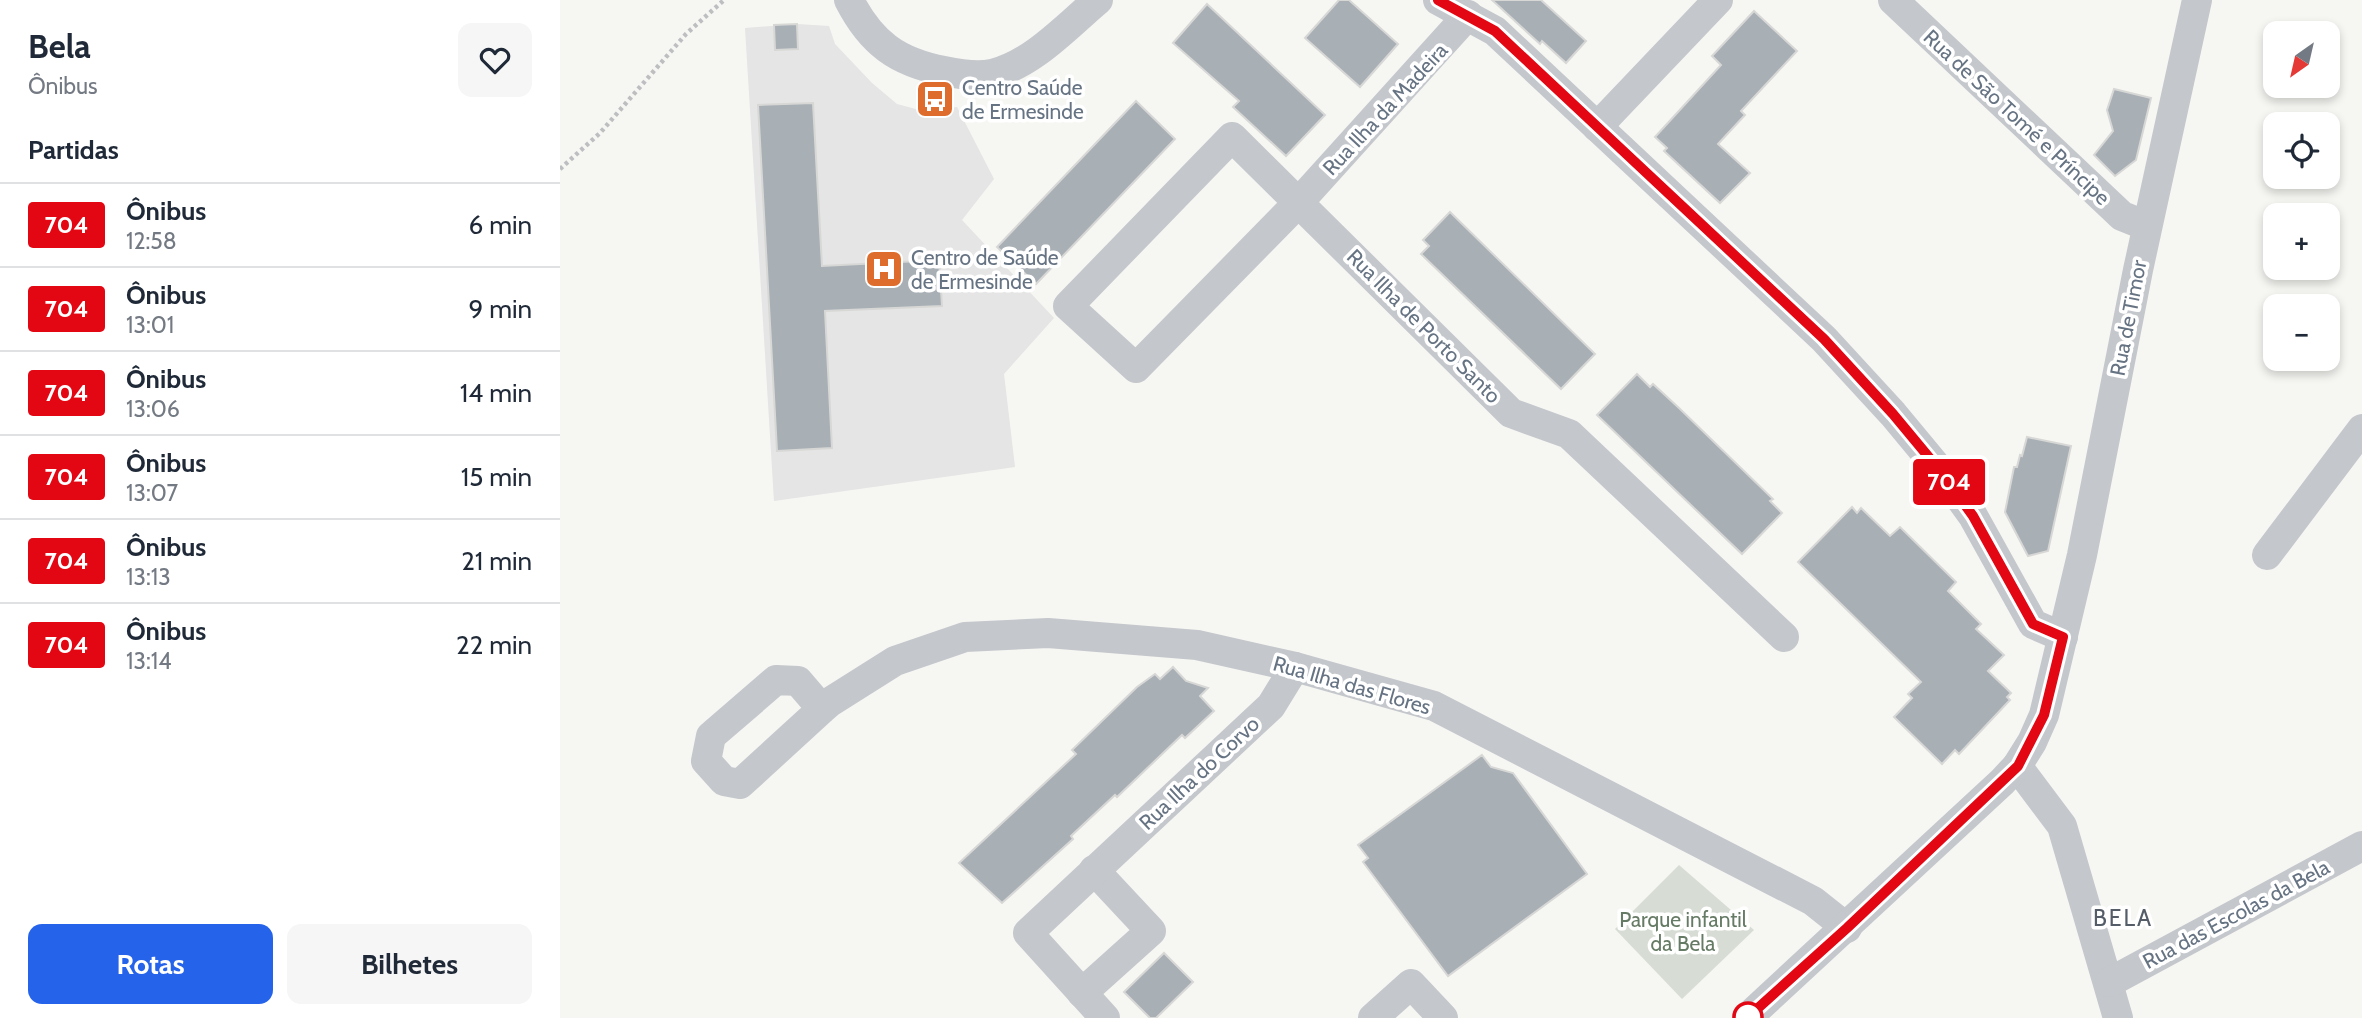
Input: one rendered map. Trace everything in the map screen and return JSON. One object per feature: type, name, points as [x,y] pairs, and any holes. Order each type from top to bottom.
[{"type":"street","points":[[849,0],[873,37],[894,56],[925,68],[958,74],[992,74],[1023,60],[1098,0]]},
{"type":"street","points":[[1438,0],[1495,31],[1824,339],[1893,414],[1942,473],[1973,516],[2033,624],[2063,637]]},
{"type":"street","points":[[1597,127],[1717,0]]},
{"type":"street","name":"Rua de São Tomé e Príncipe","points":[[1893,0],[2122,216],[2147,226]]},
{"type":"street","name":"Rua de Timor","points":[[1747,1018],[1847,928],[2018,766],[2044,715],[2063,637],[2147,226],[2197,0]]},
{"type":"street","name":"Rua Ilha da Madeira","points":[[1231,137],[1068,306],[1136,368],[1299,202],[1468,15]]},
{"type":"street","name":"Rua Ilha de Porto Santo","points":[[1231,137],[1511,413],[1569,434],[1784,636]]},
{"type":"street","points":[[2267,555],[2362,429]]},
{"type":"street","name":"Rua Ilha das Flores","points":[[822,709],[894,661],[965,637],[1048,633],[1196,645],[1295,667],[1434,706],[1813,901],[1847,928]]},
{"type":"street","name":"Rua Ilha do Corvo","points":[[1105,1018],[1028,933],[1271,706],[1295,667]]},
{"type":"street","points":[[2018,766],[2062,825],[2110,982],[2118,1018]]},
{"type":"street","name":"Rua das Escolas da Bela","points":[[2110,982],[2362,846]]},
{"type":"street","points":[[1082,993],[1151,931],[1094,870]]},
{"type":"street","points":[[1373,1018],[1411,984],[1443,1018]]},
{"type":"path","points":[[560,169],[600,133],[686,34],[724,0]]},
{"type":"shaded area","name":"Centro de Saúde de Ermesinde","points":[[797,24],[829,26],[835,44],[872,83],[897,104],[923,111],[957,107],[994,179],[962,220],[1054,318],[1004,374],[1015,467],[774,501],[745,28]]},
{"type":"green space","name":"Parque infantil da Bela","points":[[1679,865],[1754,930],[1682,999],[1615,929]]},
{"type":"building","points":[[1339,0],[1349,0],[1398,44],[1360,87],[1305,38]]},
{"type":"building","points":[[1492,0],[1541,0],[1586,41],[1566,63],[1542,41],[1540,44]]},
{"type":"building","points":[[1207,4],[1325,115],[1286,156],[1233,107],[1239,101],[1173,43]]},
{"type":"building","points":[[1754,11],[1797,51],[1741,111],[1745,115],[1718,144],[1750,173],[1720,203],[1664,151],[1667,148],[1655,137],[1721,65],[1712,56]]},
{"type":"building","points":[[797,24],[798,49],[775,50],[774,25]]},
{"type":"building","points":[[2114,89],[2151,98],[2136,160],[2115,176],[2094,155],[2113,131],[2107,110]]},
{"type":"building","points":[[1136,101],[1175,139],[1036,284],[997,247]]},
{"type":"building","points":[[813,103],[822,266],[939,260],[942,306],[825,311],[832,448],[777,451],[758,105]]},
{"type":"building","points":[[1450,212],[1595,354],[1561,389],[1421,254],[1429,246],[1423,240]]},
{"type":"building","points":[[1637,374],[1650,387],[1653,384],[1679,408],[1773,499],[1770,501],[1782,513],[1742,554],[1597,415]]},
{"type":"building","points":[[2027,437],[2071,446],[2048,551],[2028,556],[2005,512],[2014,467],[2017,467],[2020,455],[2022,456]]},
{"type":"building","points":[[1852,507],[1857,513],[1861,508],[1890,536],[1900,527],[1956,582],[1948,591],[1981,624],[1976,629],[2004,655],[1988,671],[2011,693],[2007,697],[2010,700],[1959,754],[1955,750],[1942,764],[1894,717],[1912,698],[1908,694],[1921,682],[1798,562]]},
{"type":"building","points":[[1173,667],[1186,681],[1208,688],[1200,696],[1214,711],[1185,738],[1182,735],[1117,797],[1115,795],[1071,836],[1073,839],[1002,903],[959,863],[1076,754],[1072,750],[1137,687],[1155,674],[1160,679]]},
{"type":"building","points":[[1482,755],[1491,767],[1513,773],[1587,874],[1448,976],[1363,862],[1368,858],[1358,845]]},
{"type":"building","points":[[1164,953],[1193,982],[1156,1018],[1150,1018],[1124,992]]},
{"type":"bus line","name":"704","points":[[1438,0],[1495,31],[1824,339],[1893,414],[1942,473],[1973,516],[2033,624],[2063,637],[2044,715],[2018,766],[1847,928],[1747,1018]]},
{"type":"place","name":"Centro Saúde de Ermesinde","points":[[935,99]]},
{"type":"place","name":"Centro de Saúde de Ermesinde","points":[[884,269]]},
{"type":"district","name":"BELA","points":[[2123,918]]}]
